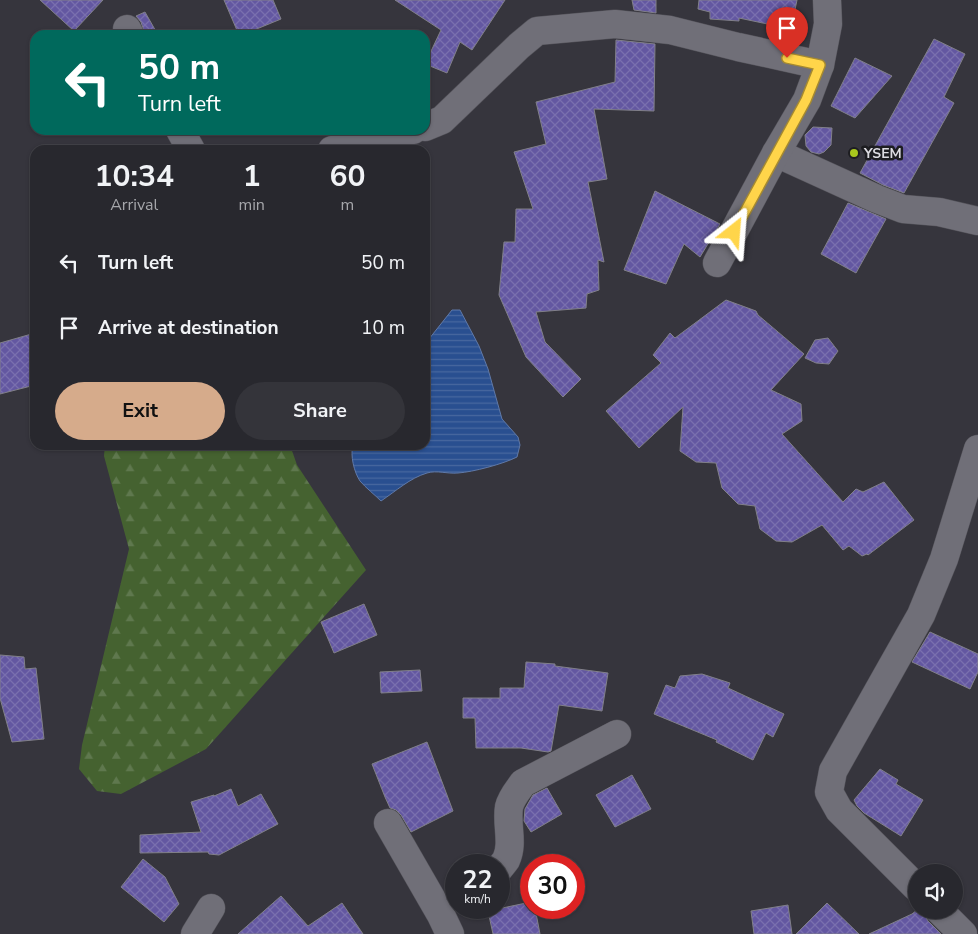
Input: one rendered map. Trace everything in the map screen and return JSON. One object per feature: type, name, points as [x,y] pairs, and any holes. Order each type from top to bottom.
[{"type":"street","points":[[717,263],[806,100],[820,65],[828,24],[827,0]]},
{"type":"street","points":[[430,125],[442,120],[536,31],[615,24],[670,30],[820,65]]},
{"type":"street","points":[[352,145],[393,135]]},
{"type":"street","points":[[776,153],[903,209],[938,212],[978,221]]},
{"type":"street","points":[[908,879],[839,810],[829,792],[833,771],[921,615],[944,559],[978,449]]},
{"type":"street","points":[[508,854],[510,846],[509,807],[513,797],[523,783],[617,734]]},
{"type":"street","points":[[388,823],[445,911]]},
{"type":"street","points":[[195,934],[211,908]]},
{"type":"street","points":[[948,919],[963,934]]},
{"type":"green space","points":[[105,450],[292,450],[297,465],[366,570],[206,749],[121,794],[97,791],[79,769],[82,745],[129,549],[104,456]]},
{"type":"water","points":[[452,310],[460,310],[479,346],[488,369],[502,419],[518,437],[520,445],[517,457],[472,471],[427,473],[409,481],[381,501],[360,481],[354,468],[352,450],[430,450],[430,338]]},
{"type":"building","points":[[40,0],[103,0],[73,30]]},
{"type":"building","points":[[224,0],[273,0],[281,19],[254,30],[237,30]]},
{"type":"building","points":[[395,0],[505,0],[472,50],[460,42],[447,73],[430,66],[430,53],[441,30]]},
{"type":"building","points":[[632,0],[656,0],[656,13],[634,10]]},
{"type":"building","points":[[699,0],[797,0],[791,29],[739,18],[739,21],[710,19],[710,12],[698,9]]},
{"type":"building","points":[[145,12],[155,30],[143,30],[141,22],[136,16]]},
{"type":"building","points":[[934,39],[965,54],[944,97],[954,103],[904,193],[860,173]]},
{"type":"building","points":[[616,40],[655,44],[654,111],[594,109],[607,179],[588,182],[604,262],[598,260],[599,290],[587,294],[586,308],[536,312],[545,342],[581,379],[563,397],[526,357],[499,295],[504,242],[515,242],[516,209],[533,209],[514,152],[546,144],[536,102],[615,82]]},
{"type":"building","points":[[855,58],[892,76],[855,118],[831,106]]},
{"type":"building","points":[[813,127],[832,128],[831,145],[819,154],[811,152],[806,146],[805,135]]},
{"type":"building","points":[[655,191],[720,224],[700,257],[684,244],[666,284],[624,270]]},
{"type":"building","points":[[848,203],[886,219],[856,273],[821,254]]},
{"type":"building","points":[[726,300],[756,311],[758,315],[804,354],[771,390],[801,404],[802,421],[782,434],[843,502],[856,489],[863,492],[884,482],[914,520],[868,555],[862,556],[849,546],[843,550],[822,525],[792,542],[776,541],[760,529],[755,506],[738,504],[722,488],[716,463],[696,462],[680,451],[683,407],[639,448],[606,411],[661,363],[653,355],[670,333],[675,338]]},
{"type":"building","points":[[30,334],[30,386],[0,394],[0,343]]},
{"type":"building","points":[[828,338],[838,351],[829,364],[816,363],[805,358],[815,340]]},
{"type":"building","points":[[364,604],[377,635],[334,653],[321,622]]},
{"type":"building","points":[[930,632],[978,654],[978,672],[970,689],[912,662]]},
{"type":"building","points":[[0,655],[24,657],[25,669],[36,668],[44,739],[12,742],[0,698]]},
{"type":"building","points":[[526,662],[555,664],[555,666],[608,673],[602,711],[559,705],[551,751],[548,752],[521,748],[476,748],[475,718],[463,718],[463,698],[500,698],[500,688],[524,688]]},
{"type":"building","points":[[420,670],[422,691],[381,693],[380,672]]},
{"type":"building","points":[[702,674],[730,683],[728,688],[784,714],[773,737],[766,733],[753,760],[716,742],[717,740],[654,714],[666,685],[675,688],[680,676]]},
{"type":"building","points":[[427,742],[453,811],[411,832],[401,815],[396,810],[390,808],[372,764]]},
{"type":"building","points":[[880,769],[898,780],[896,784],[923,800],[901,836],[864,813],[854,800]]},
{"type":"building","points":[[632,775],[651,809],[615,827],[596,795]]},
{"type":"building","points":[[547,788],[562,814],[531,832],[524,821],[525,809],[533,795]]},
{"type":"building","points":[[231,789],[238,806],[261,794],[278,824],[219,855],[209,854],[208,852],[140,853],[140,835],[201,832],[191,802]]},
{"type":"building","points":[[143,859],[165,877],[179,904],[164,922],[121,887]]},
{"type":"building","points":[[281,896],[308,926],[342,903],[363,934],[238,934]]},
{"type":"building","points":[[827,903],[859,934],[796,934]]},
{"type":"building","points":[[520,904],[520,919],[537,919],[540,934],[493,934],[490,919],[510,919],[510,906]]},
{"type":"building","points":[[788,905],[792,934],[754,934],[751,911]]},
{"type":"building","points":[[908,916],[908,919],[927,919],[941,934],[869,934]]},
{"type":"place","name":"YSEM","points":[[854,153]]},
{"type":"route","points":[[734,232],[806,100],[820,65],[787,58]]}]
